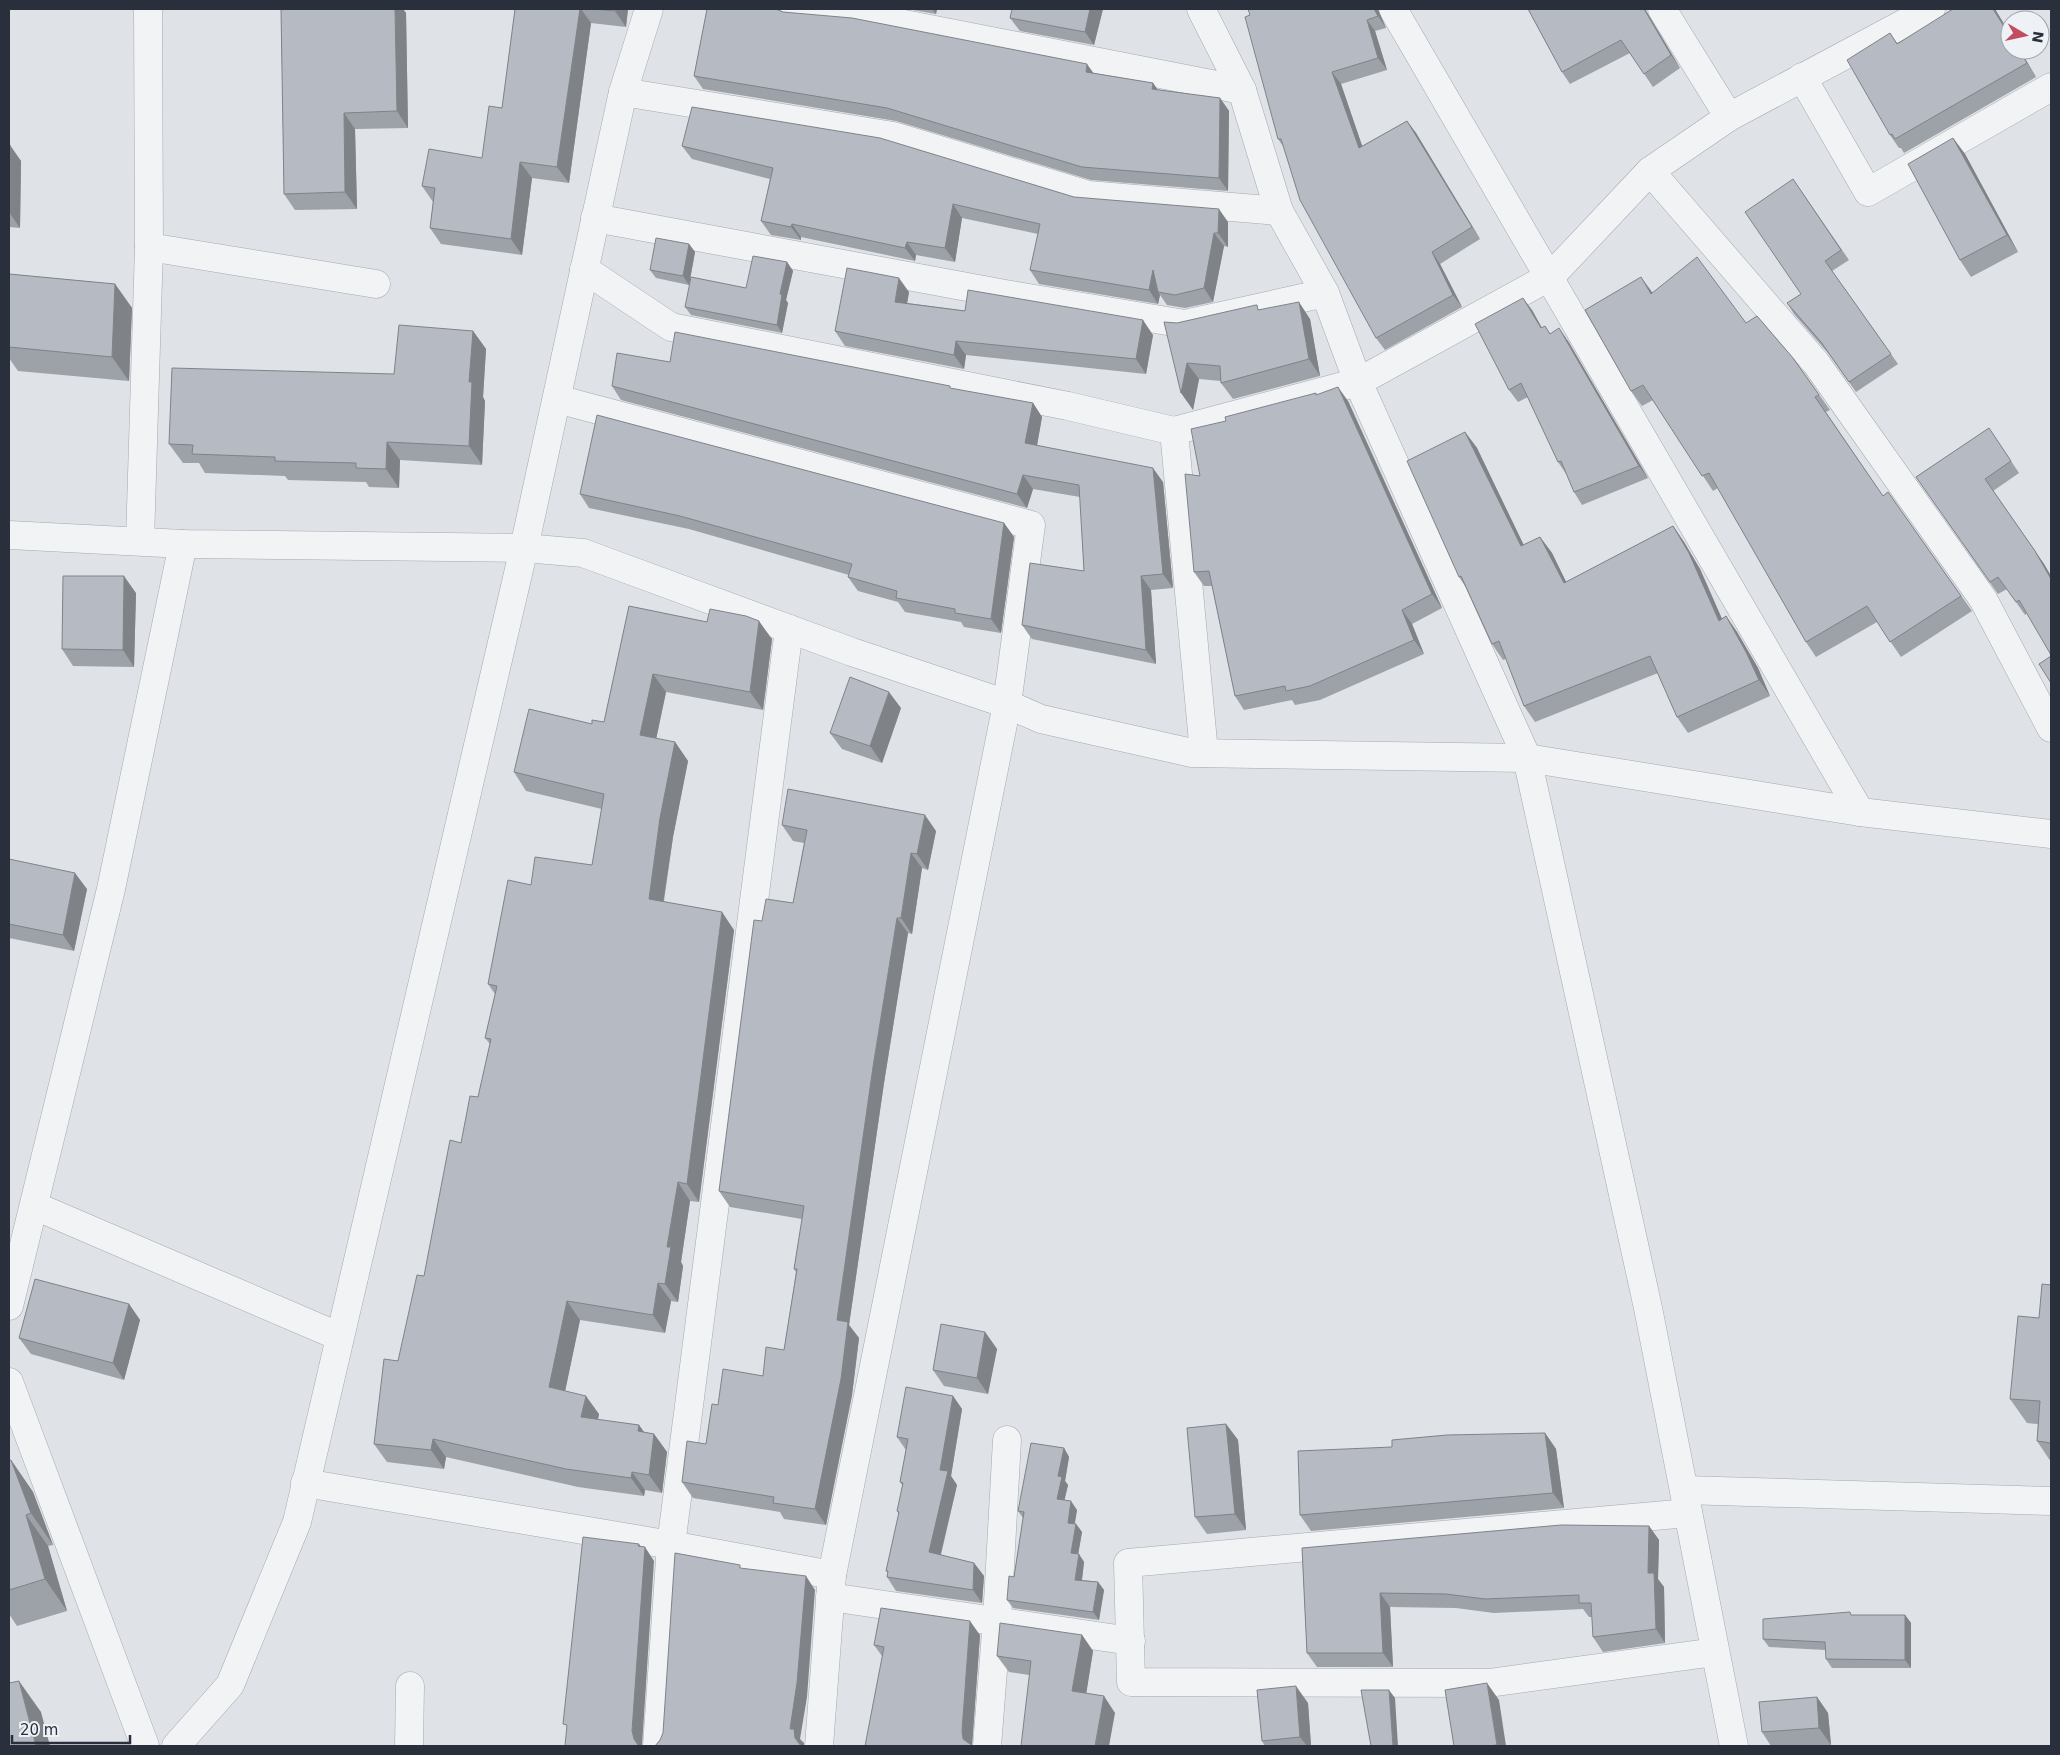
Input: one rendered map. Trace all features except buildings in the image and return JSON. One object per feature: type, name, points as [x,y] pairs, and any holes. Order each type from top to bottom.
[{"type":"street","points":[[140,540],[149,247],[148,9]]},
{"type":"street","points":[[176,1746],[230,1685],[296,1522],[524,548],[623,92],[649,9]]},
{"type":"street","points":[[794,9],[872,18],[1242,90]]},
{"type":"street","points":[[1201,9],[1242,90],[1279,211],[1325,293],[1358,382],[1527,758],[1648,1308],[1734,1746]]},
{"type":"street","points":[[1393,9],[1551,276],[1673,492],[1860,812]]},
{"type":"street","points":[[1662,9],[1729,117]]},
{"type":"street","points":[[584,270],[671,327],[1068,406],[1174,431],[1358,382],[1551,276],[1650,172],[1729,117],[1931,9]]},
{"type":"street","points":[[1802,77],[1868,192],[2051,87]]},
{"type":"street","points":[[623,92],[893,136],[1088,195],[1279,211]]},
{"type":"street","points":[[1650,172],[1816,363],[1983,598],[2051,728]]},
{"type":"street","points":[[596,218],[1005,294],[1186,324],[1325,293]]},
{"type":"street","points":[[149,247],[376,284]]},
{"type":"street","points":[[557,399],[1031,525],[1007,704],[831,1586],[819,1746]]},
{"type":"street","points":[[1174,431],[1204,753]]},
{"type":"street","points":[[9,535],[140,540],[183,544],[524,548],[582,553],[790,630],[1007,704],[1040,719],[1192,753],[1527,758],[1860,812],[2051,834]]},
{"type":"street","points":[[9,1306],[111,889],[183,544]]},
{"type":"street","points":[[658,1746],[672,1545],[790,630]]},
{"type":"street","points":[[34,1206],[338,1336]]},
{"type":"street","points":[[9,1382],[145,1746]]},
{"type":"street","points":[[987,1746],[997,1620],[1007,1440]]},
{"type":"street","points":[[305,1483],[672,1545],[831,1586],[997,1620],[1131,1641]]},
{"type":"street","points":[[1715,1652],[1490,1683],[1131,1682],[1128,1562],[1686,1502],[2051,1501]]},
{"type":"street","points":[[409,1746],[410,1686]]}]
